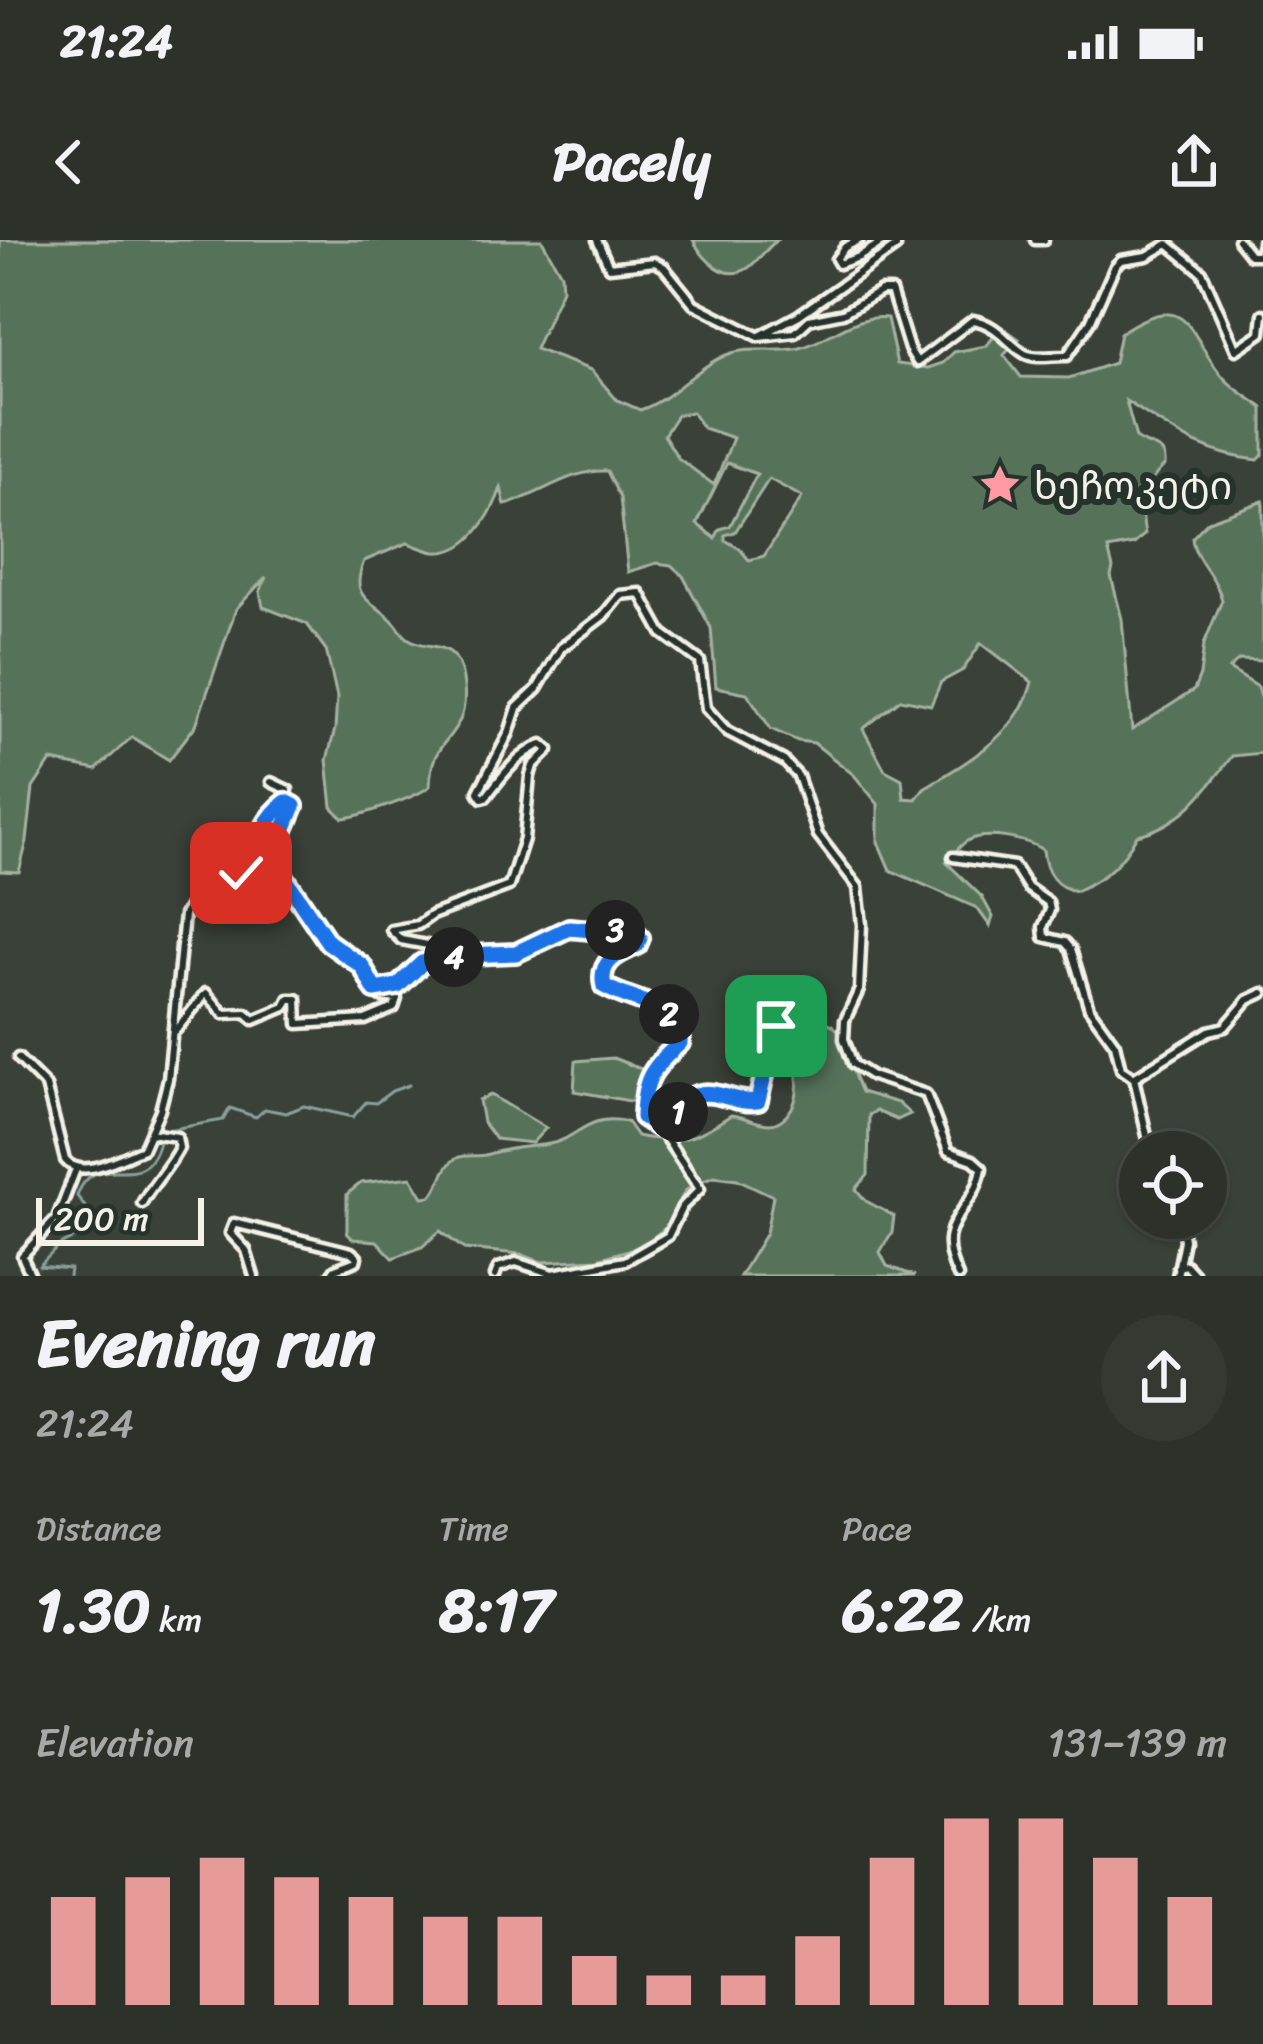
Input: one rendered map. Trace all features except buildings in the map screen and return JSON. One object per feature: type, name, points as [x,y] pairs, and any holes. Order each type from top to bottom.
[{"type":"street","points":[[597,240],[609,267],[655,262],[664,266],[694,304],[759,337],[795,332],[809,320],[843,313],[880,291],[892,291],[917,362],[973,320],[986,322],[1025,354],[1067,356],[1090,322],[1115,266],[1168,244],[1202,272],[1235,350],[1261,334],[1263,314]]},
{"type":"street","points":[[859,240],[844,247],[836,259],[839,264],[885,240]]},
{"type":"street","points":[[759,337],[867,268],[896,247],[896,240]]},
{"type":"street","points":[[1238,240],[1250,255],[1259,255],[1262,240]]},
{"type":"street","points":[[475,955],[401,940],[391,929],[418,925],[432,915],[509,886],[524,839],[533,766],[549,750],[542,744],[530,749],[510,765],[486,796],[478,792],[517,708],[537,689],[561,648],[603,616],[620,596],[640,593],[662,633],[700,661],[706,708],[727,731],[784,761],[798,776],[818,835],[858,887],[862,925],[859,990],[845,1020],[844,1039],[854,1064],[893,1085],[926,1094],[948,1150],[982,1168],[980,1181],[948,1233],[947,1255],[958,1276]]},
{"type":"street","points":[[18,1058],[46,1086],[65,1160],[76,1169],[84,1171],[143,1149],[168,1079],[184,915],[201,886],[212,851],[237,844],[236,866],[241,873],[252,869],[263,826],[286,802],[288,790],[271,782]]},
{"type":"street","points":[[173,1033],[206,993],[224,1014],[246,1013],[254,1020],[297,999],[298,1024],[365,1020],[394,1007],[397,999],[381,997],[362,966],[328,942],[282,874],[279,842],[294,806],[286,802]]},
{"type":"street","points":[[953,857],[1014,866],[1028,888],[1048,902],[1044,937],[1065,942],[1071,949],[1089,1008],[1115,1044],[1121,1069],[1134,1078],[1146,1131]]},
{"type":"street","points":[[375,990],[398,986],[422,963],[516,953],[569,928],[636,934],[640,938],[637,945],[614,955],[602,975],[604,986],[641,998],[681,1024],[680,1043],[644,1085],[643,1117],[658,1127],[700,1189],[682,1208],[668,1236],[625,1261],[553,1274],[516,1262],[498,1268],[495,1276]]},
{"type":"street","points":[[1134,1078],[1139,1071],[1166,1062],[1209,1030],[1225,1028],[1248,1000],[1263,993]]},
{"type":"street","points":[[658,1127],[695,1095],[758,1101],[777,1034],[767,1011]]},
{"type":"street","points":[[142,1203],[149,1189],[164,1177],[179,1148],[177,1137],[150,1133]]},
{"type":"street","points":[[31,1276],[22,1256],[57,1218],[76,1169]]},
{"type":"street","points":[[254,1276],[246,1250],[230,1233],[234,1223],[357,1257],[330,1276]]},
{"type":"street","points":[[1178,1271],[1184,1239]]},
{"type":"street","points":[[1178,1271],[1186,1265],[1196,1276]]},
{"type":"green space","points":[[0,240],[542,240],[561,274],[562,289],[535,349],[591,370],[617,400],[640,410],[726,355],[800,348],[864,320],[887,318],[897,364],[928,368],[943,363],[954,352],[986,346],[1002,327],[1019,339],[1004,355],[1021,377],[1069,378],[1114,363],[1120,333],[1162,314],[1186,323],[1225,379],[1263,408],[1263,455],[1258,460],[1203,447],[1126,401],[1136,438],[1160,450],[1165,465],[1144,496],[1145,534],[1134,544],[1108,549],[1122,619],[1132,730],[1194,690],[1200,675],[1204,644],[1222,600],[1192,538],[1208,521],[1263,501],[1263,661],[1239,660],[1229,669],[1258,687],[1263,704],[1263,753],[1232,756],[1180,815],[1137,835],[1112,869],[1076,891],[1052,877],[1043,850],[1036,846],[995,837],[967,841],[946,862],[982,897],[993,917],[990,926],[977,908],[890,870],[878,842],[878,804],[854,775],[814,743],[771,729],[747,693],[716,687],[711,628],[683,576],[671,565],[657,563],[628,572],[620,498],[607,471],[568,478],[505,505],[501,488],[485,520],[458,547],[435,552],[407,543],[364,561],[359,583],[364,596],[408,638],[450,652],[461,670],[462,713],[436,755],[430,786],[424,790],[351,817],[343,818],[332,807],[327,760],[337,697],[326,650],[307,624],[263,607],[260,592],[266,577],[236,609],[196,725],[169,760],[132,737],[96,770],[51,761],[33,788],[19,872],[0,871]],"holes":[[[692,412],[703,428],[733,438],[714,485],[678,458],[664,435],[677,415]],[[727,463],[757,474],[730,526],[720,529],[715,538],[697,524]],[[769,479],[802,497],[764,556],[749,560],[725,540],[725,535],[735,532]],[[981,643],[1032,682],[1016,717],[989,745],[924,788],[916,799],[904,798],[902,779],[885,770],[863,729],[901,699],[931,705],[941,682],[963,670]]]},
{"type":"green space","points":[[693,240],[777,240],[748,268],[731,273],[709,261]]},
{"type":"green space","points":[[800,1017],[830,1023],[838,1030],[861,1092],[898,1103],[910,1114],[897,1120],[876,1111],[869,1115],[868,1175],[856,1189],[866,1201],[894,1216],[892,1232],[880,1252],[887,1266],[915,1276],[740,1276],[766,1233],[773,1196],[737,1179],[714,1176],[685,1191],[668,1226],[642,1246],[598,1259],[542,1262],[520,1254],[464,1249],[440,1231],[422,1247],[393,1258],[377,1241],[353,1239],[347,1233],[347,1194],[361,1183],[411,1177],[423,1197],[431,1196],[448,1165],[460,1157],[549,1144],[602,1121],[627,1122],[637,1136],[665,1140],[697,1135],[731,1115],[773,1124],[787,1115],[797,1095],[794,1063],[782,1032]]},
{"type":"green space","points":[[613,1058],[644,1070],[635,1088],[635,1102],[574,1091],[576,1061]]},
{"type":"green space","points":[[491,1095],[546,1128],[532,1143],[495,1139],[483,1123],[479,1100]]},
{"type":"waterway","points":[[69,1276],[70,1269],[39,1266],[60,1245],[88,1231],[94,1219],[77,1196],[86,1180],[97,1173],[146,1165],[161,1131],[223,1120],[230,1108],[256,1117],[265,1109],[286,1113],[304,1106],[353,1117],[366,1102],[376,1103],[409,1085]]},
{"type":"place","name":"ხეჩოკეტი","points":[[1000,485]]},
{"type":"route","points":[[241,873],[252,869],[263,826],[272,813],[286,802],[294,806],[279,842],[282,874],[328,942],[362,966],[375,990],[398,986],[422,963],[516,953],[569,928],[636,934],[640,938],[637,945],[614,955],[607,964],[604,986],[641,998],[681,1024],[680,1043],[644,1085],[643,1117],[650,1125],[658,1127],[669,1121],[695,1095],[758,1101],[776,1026]]}]
